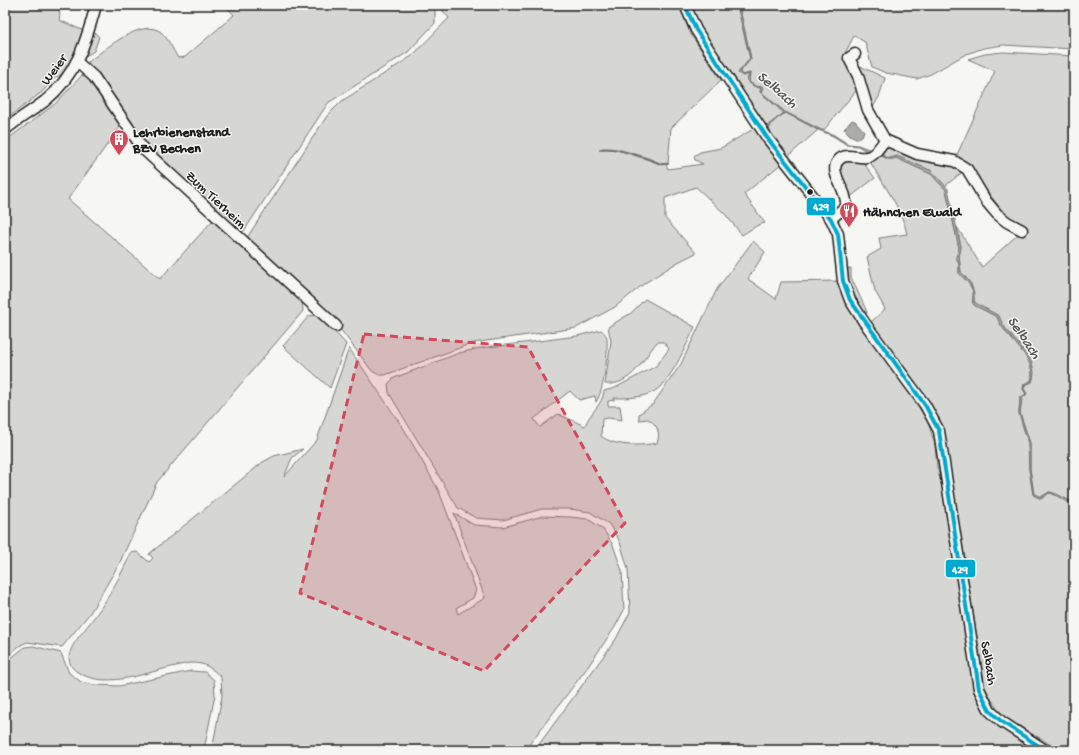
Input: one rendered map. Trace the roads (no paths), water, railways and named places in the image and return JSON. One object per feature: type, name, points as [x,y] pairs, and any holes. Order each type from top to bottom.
[{"type":"street","name":"Weier","points":[[5,130],[46,100],[60,86],[77,62],[86,41],[96,5]]},
{"type":"street","name":"Selbach","points":[[685,5],[696,30],[768,139],[831,219],[838,234],[843,281],[850,300],[864,322],[925,405],[939,431],[979,689],[985,702],[1002,722],[1045,750]]},
{"type":"street","points":[[855,54],[849,58],[858,76],[868,110],[885,140],[917,154],[954,161],[967,169],[986,201],[993,209],[1007,222],[1022,230]]},
{"type":"street","name":"Zum Tierheim","points":[[77,62],[94,76],[143,149],[336,326]]},
{"type":"street","points":[[831,219],[846,206],[847,199],[835,171],[836,164],[842,157],[850,155],[868,157],[873,154],[885,140]]},
{"type":"waterway","points":[[600,150],[620,150],[661,164],[668,164]]},
{"type":"place","name":"Lehrbienenstand BZV Bechen","points":[[119,156]]},
{"type":"place","name":"Hähnchen Ewald","points":[[849,228]]}]
